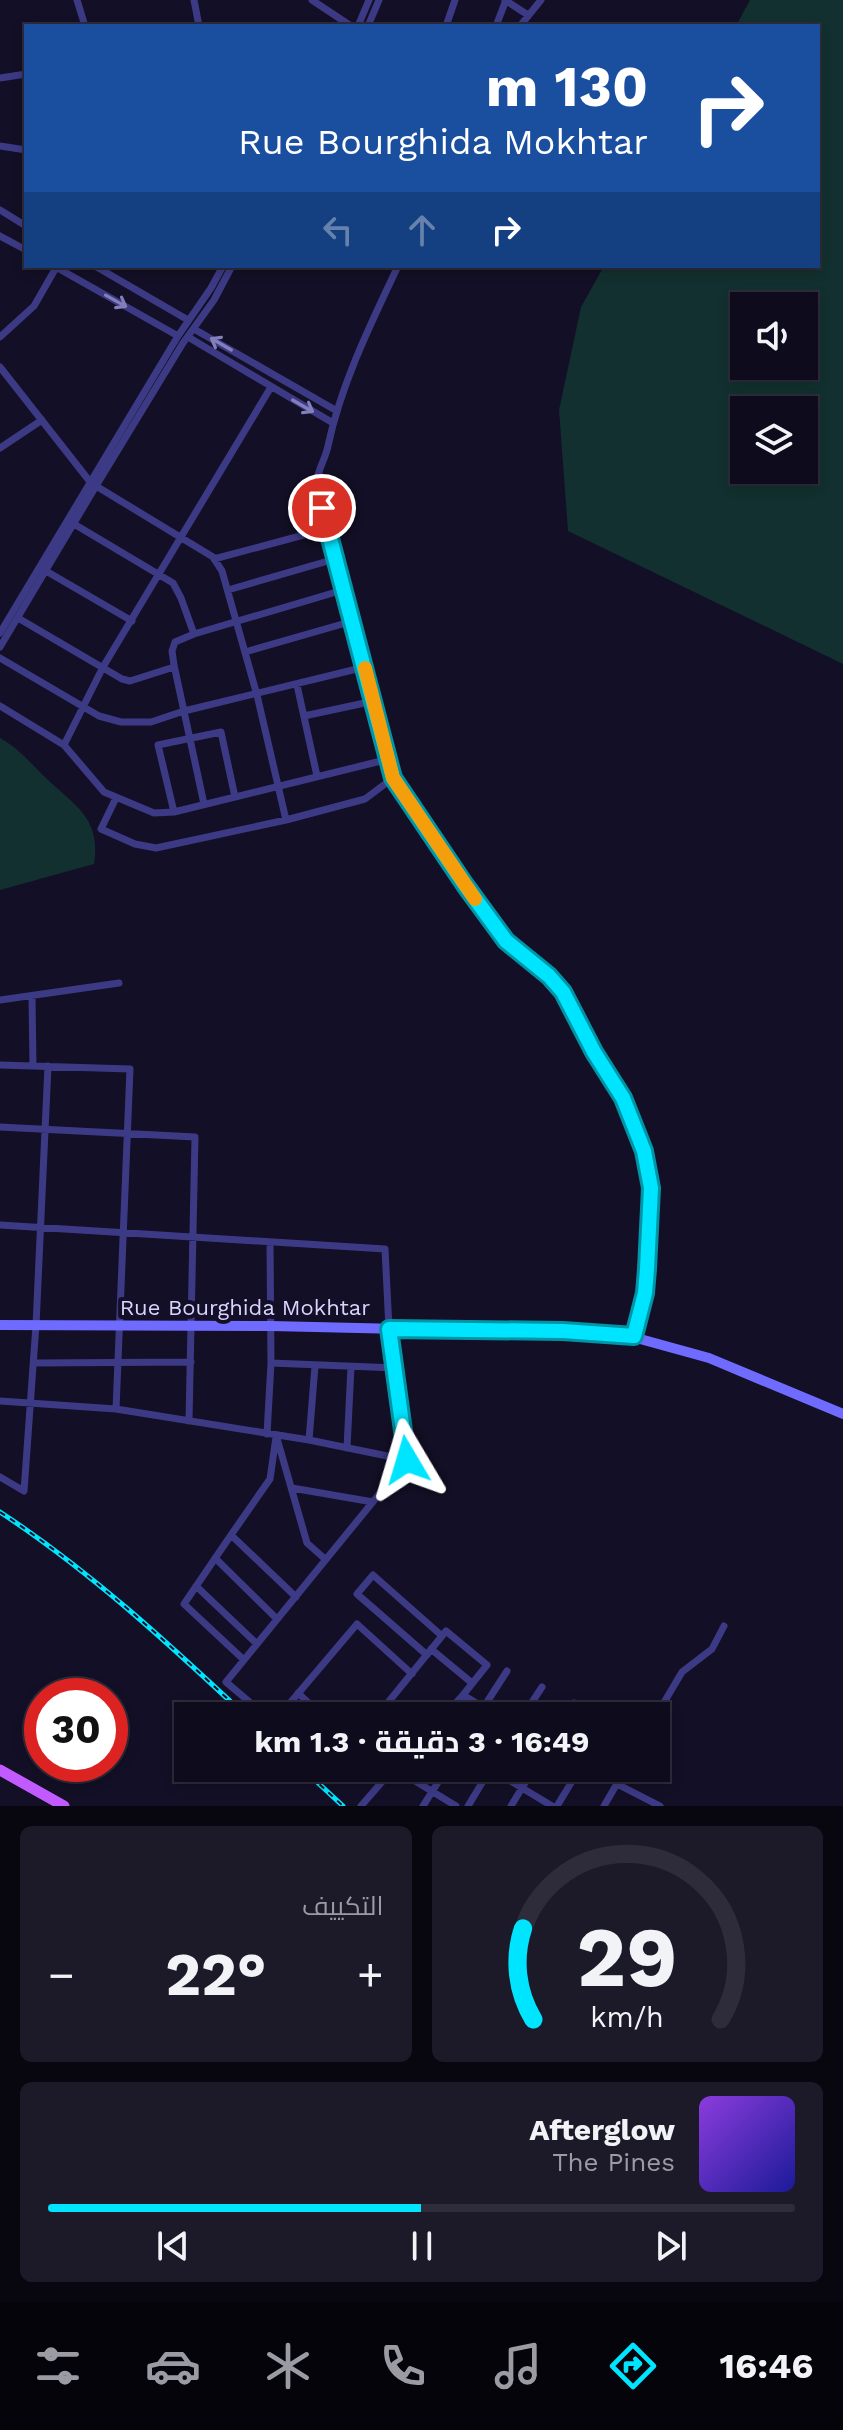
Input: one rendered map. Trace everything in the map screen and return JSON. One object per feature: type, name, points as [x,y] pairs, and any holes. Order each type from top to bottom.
[{"type":"main road","name":"Rue Bourghida Mokhtar","points":[[0,1325],[563,1331],[634,1336],[709,1358],[843,1414]]},
{"type":"main road","points":[[0,1770],[64,1806]]},
{"type":"street","points":[[77,0],[84,24]]},
{"type":"street","points":[[194,0],[199,24]]},
{"type":"street","points":[[312,0],[348,24]]},
{"type":"street","points":[[359,24],[369,0]]},
{"type":"street","points":[[369,24],[379,0]]},
{"type":"street","points":[[447,24],[455,0]]},
{"type":"street","points":[[497,24],[506,0],[528,15]]},
{"type":"street","points":[[521,24],[541,0]]},
{"type":"street","points":[[0,78],[24,74]]},
{"type":"street","points":[[0,146],[24,150]]},
{"type":"street","points":[[0,210],[24,225]]},
{"type":"street","points":[[0,236],[24,249]]},
{"type":"street","points":[[0,337],[34,306],[55,268]]},
{"type":"street","points":[[59,268],[178,336]]},
{"type":"street","points":[[98,268],[188,320]]},
{"type":"street","points":[[0,647],[178,336],[222,268]]},
{"type":"street","points":[[0,633],[74,524],[93,484],[214,300],[231,268]]},
{"type":"street","points":[[397,268],[337,411],[317,479],[326,529],[393,778],[506,941],[549,976],[563,992],[594,1052],[623,1098],[644,1151],[651,1188],[645,1293],[634,1336]]},
{"type":"street","points":[[194,329],[337,411]]},
{"type":"street","points":[[188,337],[333,423]]},
{"type":"street","points":[[0,367],[93,484],[214,559],[222,571],[257,695],[286,820]]},
{"type":"street","points":[[64,745],[103,667],[271,387]]},
{"type":"street","points":[[0,448],[42,420]]},
{"type":"street","points":[[74,524],[176,587],[194,634]]},
{"type":"street","points":[[214,559],[326,529]]},
{"type":"street","points":[[228,590],[335,559]]},
{"type":"street","points":[[43,569],[132,621]]},
{"type":"street","points":[[204,804],[174,667],[172,651],[175,642],[343,590]]},
{"type":"street","points":[[18,618],[130,681],[174,667]]},
{"type":"street","points":[[245,652],[353,621]]},
{"type":"street","points":[[0,658],[99,716],[121,722],[151,722],[184,711],[365,667]]},
{"type":"street","points":[[297,685],[317,776]]},
{"type":"street","points":[[304,716],[374,701]]},
{"type":"street","points":[[0,706],[64,745],[104,792],[154,813],[174,812],[389,759]]},
{"type":"street","points":[[174,812],[158,745],[221,732],[235,797]]},
{"type":"street","points":[[116,798],[101,829],[135,844],[156,848],[286,820],[365,799],[393,778]]},
{"type":"street","points":[[0,1000],[119,983]]},
{"type":"street","points":[[32,996],[33,1066]]},
{"type":"street","points":[[0,1065],[130,1069],[116,1409]]},
{"type":"street","points":[[0,1477],[24,1491],[34,1363],[48,1066]]},
{"type":"street","points":[[0,1127],[195,1137],[189,1421]]},
{"type":"street","points":[[0,1225],[385,1249],[389,1329],[407,1460],[226,1682],[250,1702]]},
{"type":"street","points":[[244,1660],[184,1604],[270,1479],[270,1242]]},
{"type":"street","points":[[34,1363],[191,1362]]},
{"type":"street","points":[[271,1363],[396,1368]]},
{"type":"street","points":[[309,1440],[315,1366]]},
{"type":"street","points":[[347,1448],[351,1367]]},
{"type":"street","points":[[0,1401],[116,1409],[309,1440],[407,1460]]},
{"type":"street","points":[[272,1435],[292,1488],[307,1543],[325,1559]]},
{"type":"street","points":[[292,1488],[373,1502]]},
{"type":"street","points":[[231,1535],[296,1597]]},
{"type":"street","points":[[215,1558],[277,1619]]},
{"type":"street","points":[[442,1636],[373,1575],[357,1594],[472,1683]]},
{"type":"street","points":[[196,1586],[257,1644]]},
{"type":"street","points":[[292,1702],[357,1624],[412,1674]]},
{"type":"street","points":[[664,1702],[682,1672],[712,1649],[724,1626]]},
{"type":"street","points":[[389,1702],[446,1631],[487,1665],[457,1702]]},
{"type":"street","points":[[486,1702],[507,1671]]},
{"type":"street","points":[[532,1702],[542,1687]]},
{"type":"street","points":[[298,1693],[308,1702]]},
{"type":"street","points":[[463,1695],[475,1702]]},
{"type":"street","points":[[361,1806],[382,1782]]},
{"type":"street","points":[[417,1782],[456,1806]]},
{"type":"street","points":[[423,1806],[439,1782]]},
{"type":"street","points":[[468,1806],[482,1782]]},
{"type":"street","points":[[512,1782],[555,1806],[571,1782]]},
{"type":"street","points":[[511,1806],[526,1782]]},
{"type":"street","points":[[604,1806],[617,1784],[660,1806]]},
{"type":"green space","points":[[750,0],[843,0],[843,664],[568,531],[559,410],[581,307],[603,268],[820,268],[820,24],[737,24]]},
{"type":"green space","points":[[0,738],[20,752],[84,815],[94,836],[94,864],[0,890]]},
{"type":"railway","points":[[0,1512],[97,1583],[231,1702]]},
{"type":"railway","points":[[317,1782],[343,1806]]},
{"type":"slow traffic","points":[[365,668],[393,778],[475,899]]},
{"type":"route","points":[[322,508],[393,778],[506,941],[549,976],[572,1005],[578,1023],[623,1098],[644,1151],[651,1188],[645,1293],[634,1336],[563,1331],[389,1329],[407,1460]]}]
